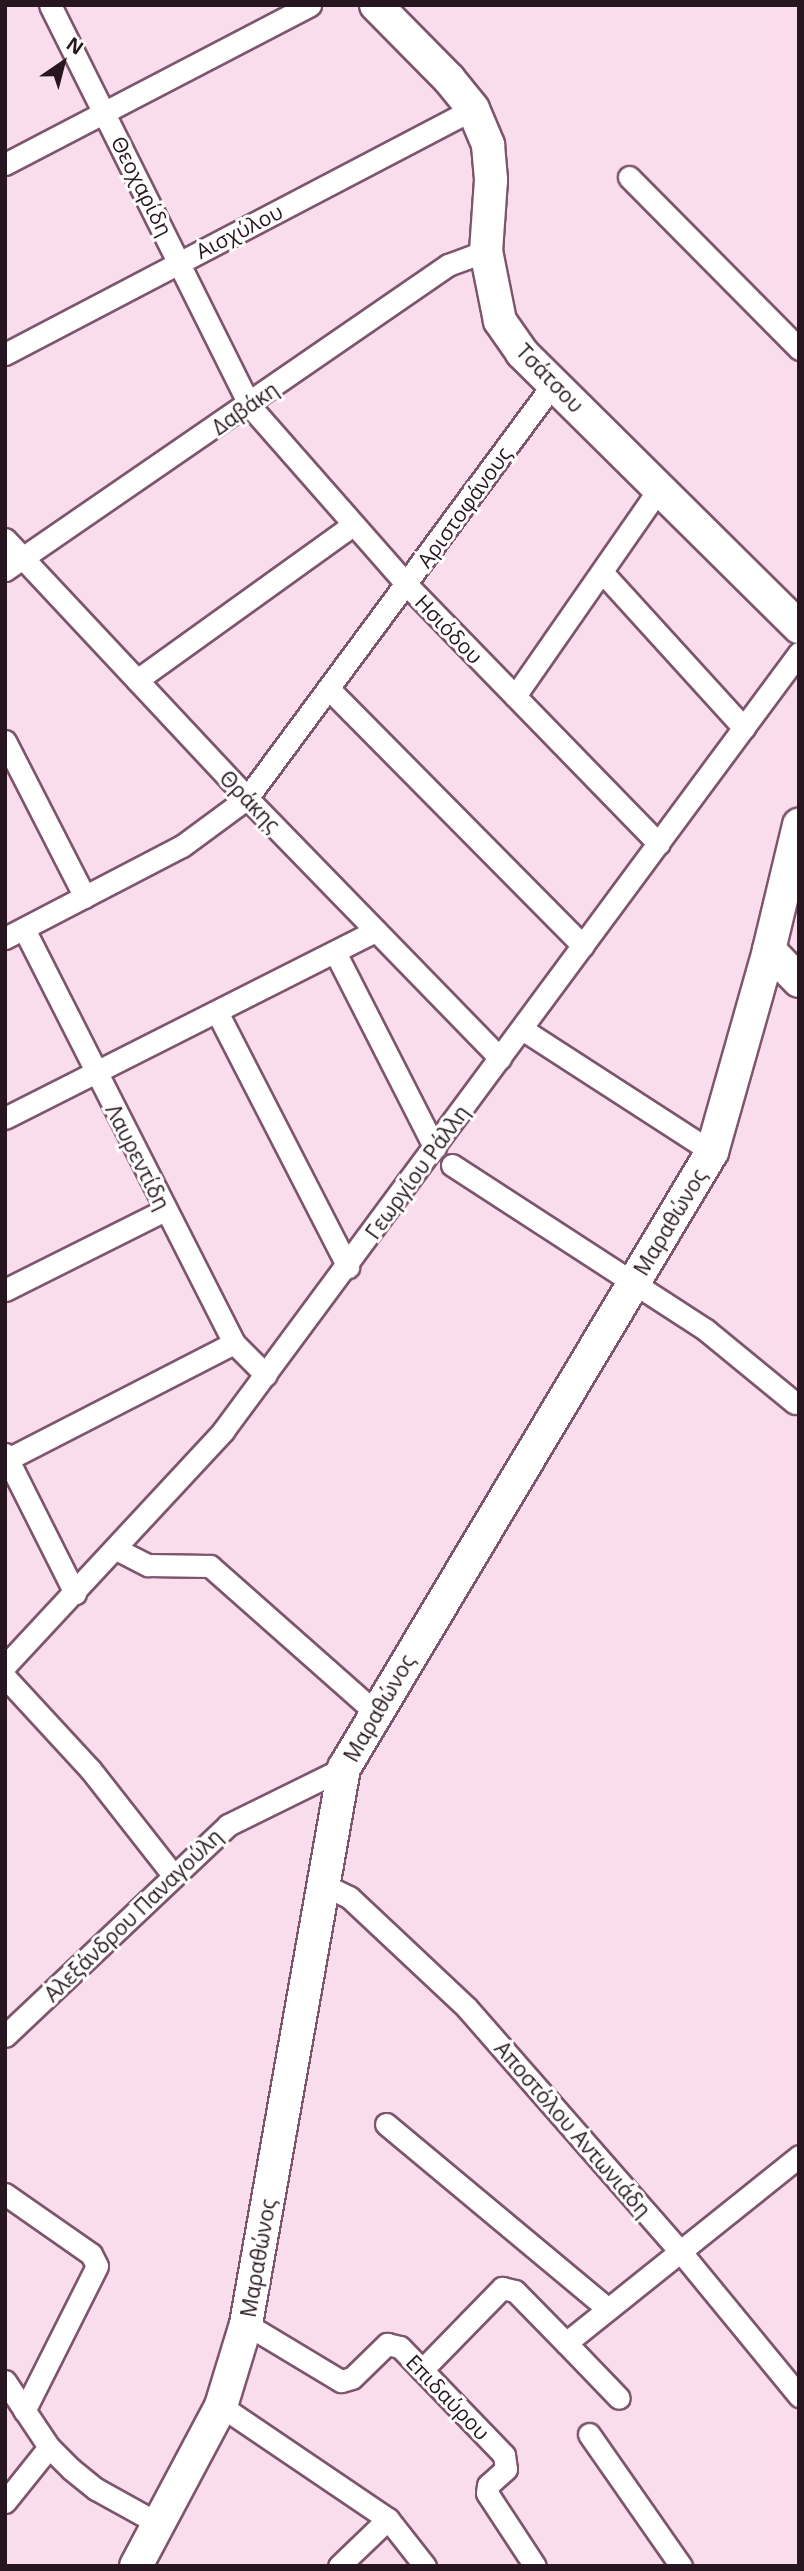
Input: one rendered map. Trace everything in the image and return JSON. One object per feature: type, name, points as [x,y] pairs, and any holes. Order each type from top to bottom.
[{"type":"street","name":"Θεοχαρίδη","points":[[50,5],[250,405]]},
{"type":"street","points":[[5,164],[103,110],[310,5]]},
{"type":"street","name":"Τσάτσου","points":[[376,5],[473,109],[488,145],[491,180],[486,251],[500,321],[522,353],[799,627]]},
{"type":"street","name":"Αισχύλου","points":[[5,354],[473,109]]},
{"type":"street","points":[[629,177],[799,349]]},
{"type":"street","name":"Δαβάκη","points":[[15,565],[250,405],[448,265],[486,251]]},
{"type":"street","name":"Αριστοφάνους","points":[[15,933],[181,846],[247,798],[554,383]]},
{"type":"street","name":"Ησιόδου","points":[[250,405],[407,585],[659,844]]},
{"type":"street","points":[[515,696],[659,489]]},
{"type":"street","points":[[138,680],[353,525]]},
{"type":"street","name":"Θράκης","points":[[5,539],[15,565],[138,680],[247,798],[500,1058]]},
{"type":"street","points":[[601,572],[744,728]]},
{"type":"street","name":"Γεωργίου Ράλλη","points":[[5,1666],[223,1431],[348,1267],[799,653]]},
{"type":"street","points":[[330,688],[583,946]]},
{"type":"street","points":[[5,741],[85,897]]},
{"type":"street","name":"Μαραθώνος","points":[[136,2566],[221,2406],[246,2324],[344,1768],[374,1711],[712,1152],[769,950],[799,825]]},
{"type":"street","points":[[5,1118],[376,931]]},
{"type":"street","name":"Λαυρεντίδη","points":[[15,933],[95,1074],[234,1343],[266,1375]]},
{"type":"street","points":[[769,950],[799,981]]},
{"type":"street","points":[[334,952],[435,1148]]},
{"type":"street","points":[[217,1012],[348,1267]]},
{"type":"street","points":[[522,1030],[712,1152]]},
{"type":"street","points":[[452,1165],[706,1330],[795,1403]]},
{"type":"street","points":[[5,1290],[166,1210]]},
{"type":"street","points":[[75,1593],[6,1456],[234,1343]]},
{"type":"street","points":[[116,1549],[148,1565],[210,1566],[374,1711]]},
{"type":"street","points":[[5,1677],[90,1769],[173,1875]]},
{"type":"street","name":"Αλεξάνδρου Παναγούλη","points":[[5,2036],[228,1825],[344,1768]]},
{"type":"street","name":"Αποστόλου Αντωνιάδη","points":[[324,1885],[349,1897],[467,2008],[680,2250],[799,2396]]},
{"type":"street","points":[[386,2124],[608,2309]]},
{"type":"street","points":[[566,2343],[799,2156]]},
{"type":"street","points":[[5,2194],[91,2254],[97,2266],[24,2411]]},
{"type":"street","points":[[422,2370],[507,2287],[620,2398]]},
{"type":"street","name":"Επιδαύρου","points":[[246,2324],[341,2381],[352,2378],[392,2343],[422,2370],[506,2459],[506,2469],[488,2484],[487,2493],[535,2566]]},
{"type":"street","points":[[5,2381],[49,2446],[96,2489],[160,2525]]},
{"type":"street","points":[[221,2406],[388,2519],[425,2566]]},
{"type":"street","points":[[589,2434],[681,2566]]},
{"type":"street","points":[[5,2502],[49,2446]]},
{"type":"street","points":[[339,2566],[388,2519]]}]
